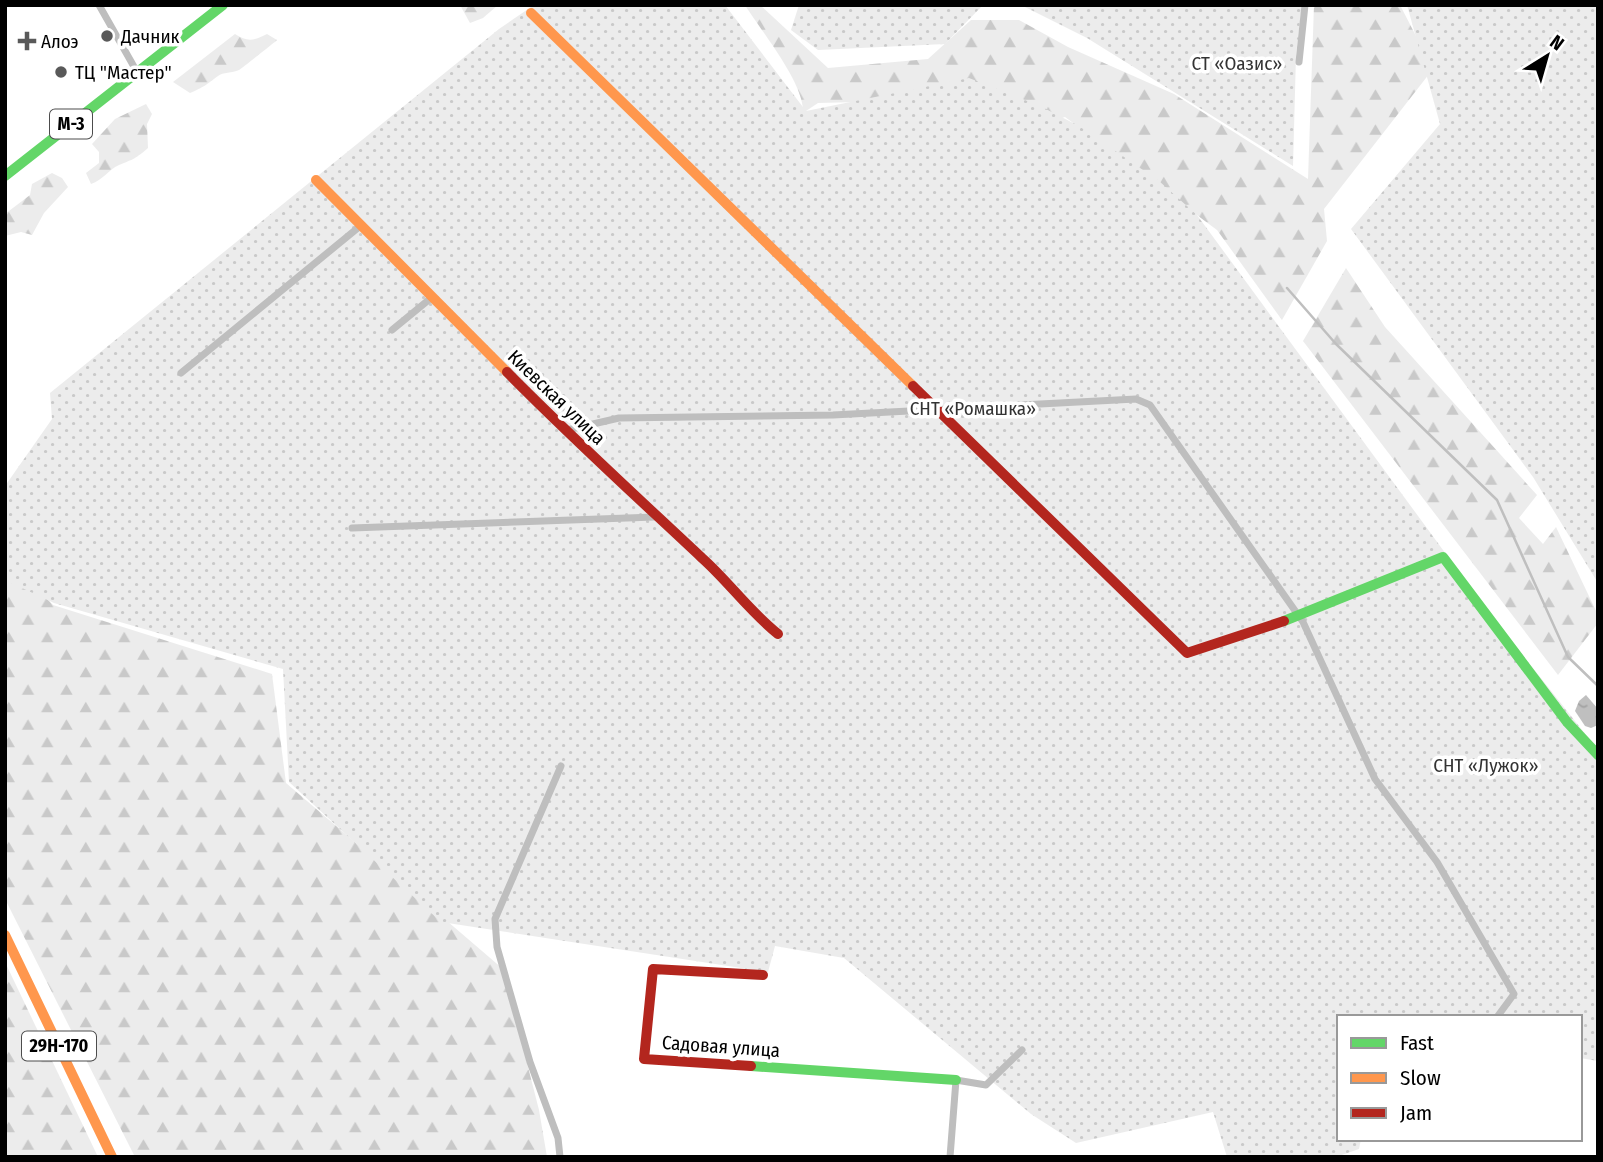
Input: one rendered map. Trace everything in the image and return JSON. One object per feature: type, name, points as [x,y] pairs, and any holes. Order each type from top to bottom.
[{"type":"main road","name":"М-3","points":[[5,176],[223,5]]},
{"type":"main road","points":[[531,13],[1187,653],[1214,647],[1297,616],[1443,557],[1567,722],[1598,755]]},
{"type":"main road","name":"Киевская улица","points":[[316,180],[432,299],[654,517],[704,559],[754,615],[778,634]]},
{"type":"main road","name":"29Н-170","points":[[5,935],[111,1157]]},
{"type":"main road","name":"Садовая улица","points":[[763,975],[653,969],[644,1059],[956,1080]]},
{"type":"street","points":[[99,5],[137,73]]},
{"type":"street","points":[[1299,62],[1305,5]]},
{"type":"street","points":[[181,373],[359,227]]},
{"type":"street","points":[[392,330],[432,299]]},
{"type":"street","points":[[567,430],[619,418],[833,415],[1136,399],[1150,405],[1303,622],[1329,675],[1356,743],[1375,779],[1437,862],[1514,994],[1498,1015]]},
{"type":"street","points":[[352,528],[654,517]]},
{"type":"street","points":[[560,1157],[558,1138],[530,1062],[497,947],[495,919],[561,766]]},
{"type":"street","points":[[950,1157],[956,1080],[986,1085],[1022,1050]]},
{"type":"green space","points":[[460,5],[498,5],[483,18],[470,23]]},
{"type":"green space","points":[[534,5],[725,5],[806,111],[969,78],[1040,106],[1079,126],[1159,181],[1197,215],[1490,614],[1598,750],[1598,1061],[1582,1058],[1582,1015],[1337,1015],[1337,1141],[1361,1141],[1359,1149],[1336,1157],[1227,1157],[1213,1112],[1076,1143],[1031,1114],[844,958],[775,946],[768,972],[441,922],[289,782],[283,669],[54,603],[5,580],[5,486],[52,419],[50,393],[499,29]]},
{"type":"green space","points":[[745,5],[760,5],[828,68],[928,59],[971,20],[1019,20],[1068,47],[1174,94],[1308,179],[1314,5],[1400,5],[1433,69],[1324,209],[1327,241],[1282,320],[1217,230],[1065,117],[1032,129],[1017,98],[818,103],[803,113],[802,101],[790,73]]},
{"type":"green space","points":[[799,5],[983,5],[945,44],[818,50],[791,30]]},
{"type":"green space","name":"СТ «Оазис»","points":[[1021,5],[1302,5],[1296,55],[1293,166],[1087,38]]},
{"type":"green space","points":[[1407,5],[1598,5],[1598,583],[1533,477],[1351,229],[1440,124]]},
{"type":"green space","points":[[235,34],[251,40],[267,34],[277,40],[239,70],[220,75],[190,93],[173,82]]},
{"type":"green space","points":[[146,104],[152,114],[147,124],[148,148],[91,184],[86,173],[99,163],[99,152],[92,144],[115,119]]},
{"type":"green space","points":[[52,173],[62,178],[68,187],[44,213],[32,235],[21,232],[5,236],[5,214],[30,195],[32,184]]},
{"type":"green space","points":[[1346,268],[1385,327],[1537,495],[1519,518],[1543,544],[1556,527],[1598,615],[1598,623],[1558,675],[1303,341]]},
{"type":"green space","points":[[13,565],[53,605],[272,674],[286,783],[503,969],[539,1110],[547,1157],[135,1157],[5,899],[5,568]]},
{"type":"green space","points":[[5,962],[98,1157],[5,1157]]},
{"type":"water","points":[[1586,695],[1598,709],[1598,725],[1591,728],[1585,726],[1575,711],[1579,701]]},
{"type":"waterway","points":[[1287,288],[1336,344],[1497,500],[1568,657],[1598,686]]},
{"type":"traffic: fast","points":[[5,176],[223,5]]},
{"type":"traffic: fast","points":[[1284,621],[1443,557],[1567,722],[1598,755]]},
{"type":"traffic: fast","points":[[751,1066],[956,1080]]},
{"type":"traffic: slow","points":[[531,13],[913,386]]},
{"type":"traffic: slow","points":[[316,180],[507,372]]},
{"type":"traffic: slow","points":[[5,935],[112,1157]]},
{"type":"traffic: jam","points":[[507,372],[712,567],[778,634]]},
{"type":"traffic: jam","points":[[913,386],[1187,653],[1284,621]]},
{"type":"traffic: jam","points":[[751,1066],[644,1059],[653,969],[763,975]]},
{"type":"place","name":"Дачник","points":[[107,36]]},
{"type":"place","name":"Алоэ","points":[[27,41]]},
{"type":"place","name":"ТЦ \"Мастер\"","points":[[61,72]]},
{"type":"park label","name":"СНТ «Ромашка»","points":[[973,408]]},
{"type":"park label","name":"СНТ «Лужок»","points":[[1486,765]]}]
